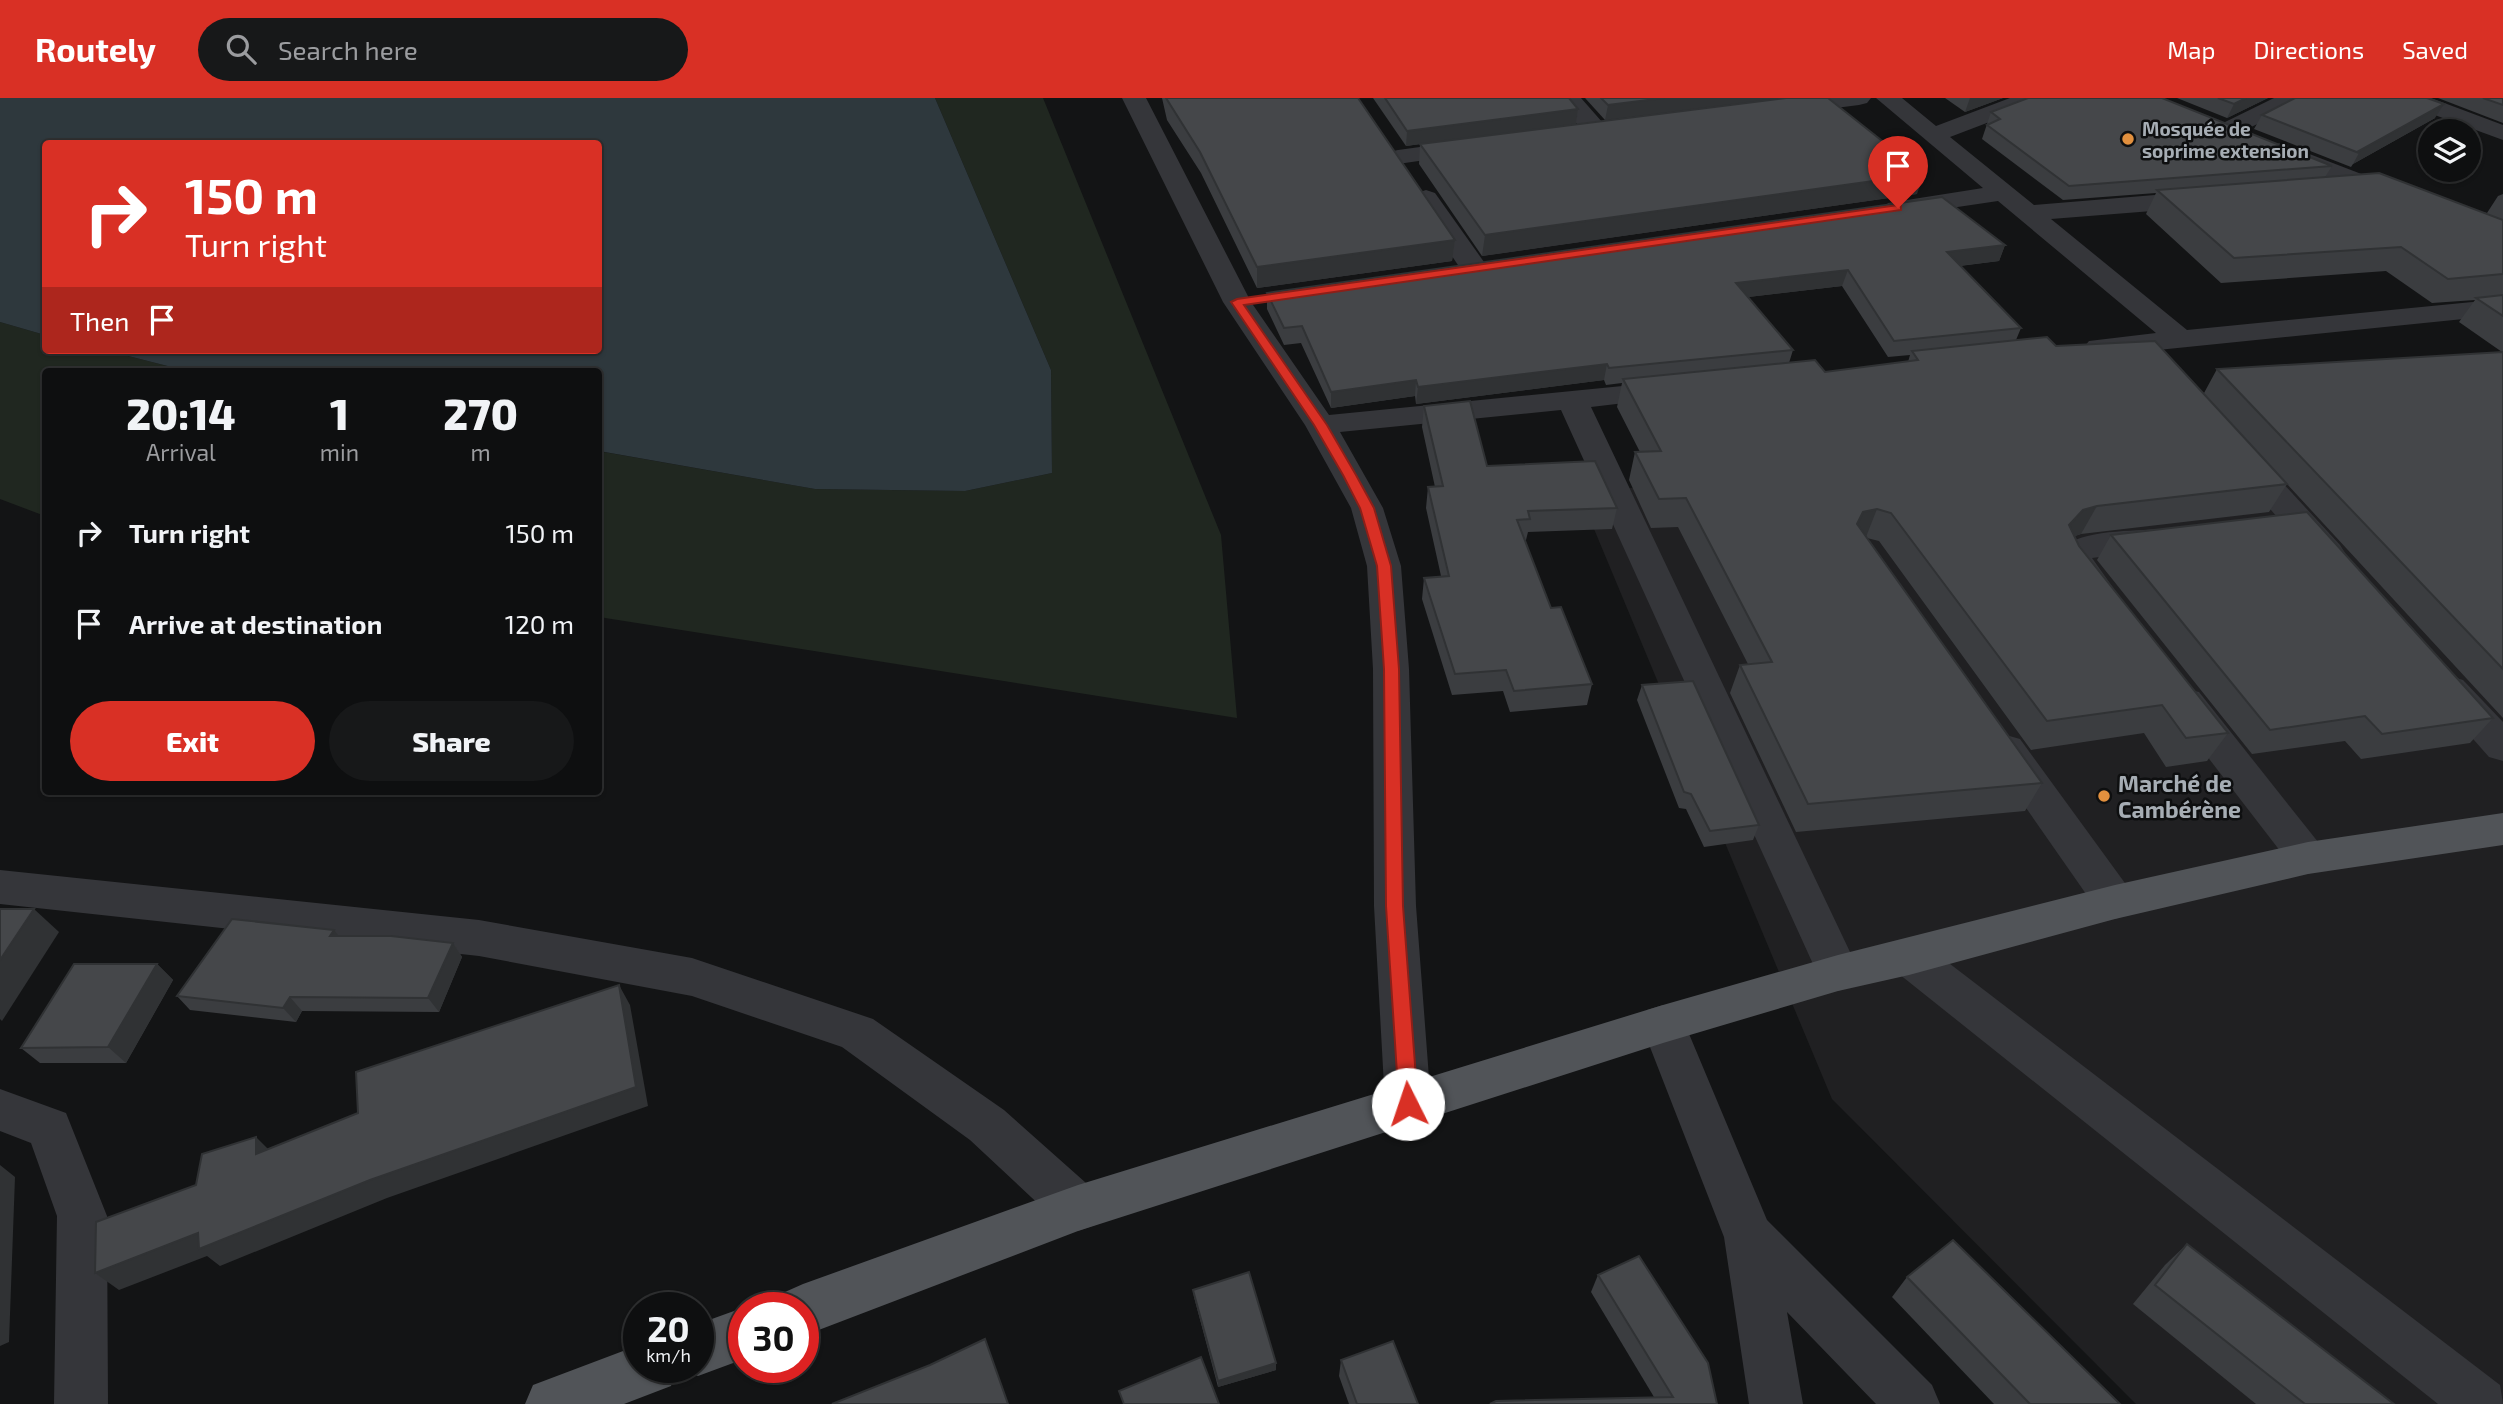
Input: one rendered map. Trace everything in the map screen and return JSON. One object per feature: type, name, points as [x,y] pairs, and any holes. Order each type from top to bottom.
[{"type":"main road","points":[[819,1304],[1078,1208],[1663,1024],[1838,973],[1909,957],[2115,902],[2308,858],[2503,830]]},
{"type":"main road","points":[[552,1404],[623,1378]]},
{"type":"street","points":[[1134,98],[1367,508],[1384,566],[1391,669],[1395,906],[1408,1104]]},
{"type":"street","points":[[1568,98],[1598,131]]},
{"type":"street","points":[[1763,110],[1859,98]]},
{"type":"street","points":[[1888,98],[2180,338]]},
{"type":"street","points":[[1933,135],[2031,98]]},
{"type":"street","points":[[2292,98],[2218,125],[2420,206]]},
{"type":"street","points":[[2410,98],[2503,133]]},
{"type":"street","points":[[1572,135],[1626,128]]},
{"type":"street","points":[[1491,145],[1391,147],[1461,270],[1501,264]]},
{"type":"street","points":[[2317,190],[2372,186]]},
{"type":"street","points":[[1868,212],[2004,193]]},
{"type":"street","points":[[2028,213],[2221,198]]},
{"type":"street","points":[[2068,350],[2503,307]]},
{"type":"street","points":[[2137,343],[2164,373]]},
{"type":"street","points":[[1320,425],[1696,387]]},
{"type":"street","points":[[1572,400],[1838,973]]},
{"type":"street","points":[[2218,433],[2346,573]]},
{"type":"street","points":[[2259,527],[2300,523]]},
{"type":"street","points":[[2121,620],[2078,565],[2074,554],[2082,548],[2191,536]]},
{"type":"street","points":[[2429,665],[2503,747]]},
{"type":"street","points":[[2164,674],[2308,858]]},
{"type":"street","points":[[1986,721],[2115,902]]},
{"type":"street","points":[[0,887],[479,938],[692,977],[857,1033],[987,1125],[1078,1208]]},
{"type":"street","points":[[1909,957],[2481,1404]]},
{"type":"street","points":[[1663,1024],[1749,1237],[1776,1404]]},
{"type":"street","points":[[0,1110],[49,1128],[82,1216],[81,1404]]},
{"type":"street","points":[[1749,1237],[1913,1404]]},
{"type":"shaded area","points":[[0,98],[935,98],[1051,370],[1052,473],[965,491],[815,489],[602,452],[602,368],[175,368],[121,354],[602,354],[602,140],[42,140],[42,334],[0,322]]},
{"type":"shaded area","points":[[935,98],[1043,98],[1221,535],[1237,718],[602,617],[602,452],[815,489],[965,491],[1052,473],[1051,370]]},
{"type":"shaded area","points":[[0,322],[42,334],[42,354],[121,354],[175,368],[42,368],[42,515],[0,499]]},
{"type":"shaded area","name":"Marché de Cambérène","points":[[2503,404],[2503,1404],[2136,1404],[1832,1099],[1579,493]]},
{"type":"building","points":[[1166,98],[1358,98],[1455,240],[1257,267],[1200,152]]},
{"type":"building","points":[[1385,98],[1569,98],[1578,109],[1407,131]]},
{"type":"building","points":[[1601,98],[1664,98],[1608,105]]},
{"type":"building","points":[[1786,98],[1828,98],[1924,174],[1485,235],[1420,144]]},
{"type":"building","points":[[2028,98],[2162,98],[2332,166],[2069,186],[1987,125],[2000,119],[1991,112]]},
{"type":"building","points":[[2218,98],[2246,98],[2234,104]]},
{"type":"building","points":[[2295,98],[2427,98],[2444,104],[2357,152],[2359,153],[2262,115]]},
{"type":"building","points":[[2483,98],[2503,98],[2503,105]]},
{"type":"building","points":[[2379,173],[2503,220],[2503,274],[2448,279],[2401,247],[2234,258],[2157,190]]},
{"type":"building","points":[[1942,197],[2005,245],[1947,252],[2021,328],[1894,341],[1848,270],[1736,283],[1793,350],[1609,368],[1607,364],[1418,387],[1416,380],[1331,392],[1302,326],[1284,328],[1267,293]]},
{"type":"building","points":[[2503,295],[2503,316],[2476,298]]},
{"type":"building","points":[[2047,337],[2056,346],[2155,341],[2287,484],[2097,506],[2083,510],[2069,525],[2079,546],[2228,733],[2186,738],[2162,705],[2047,721],[1891,513],[1877,509],[1863,512],[1857,524],[2042,783],[1808,804],[1740,665],[1772,662],[1686,498],[1659,499],[1635,452],[1661,451],[1623,379],[1815,360],[1825,372],[1918,360],[1912,351]]},
{"type":"building","points":[[2503,352],[2503,669],[2217,369]]},
{"type":"building","points":[[1470,401],[1487,466],[1595,461],[1617,508],[1528,511],[1530,519],[1517,520],[1551,608],[1561,607],[1592,684],[1514,691],[1506,670],[1455,674],[1424,578],[1449,576],[1428,487],[1443,486],[1424,406]]},
{"type":"building","points":[[2307,512],[2493,718],[2382,734],[2365,716],[2270,730],[2111,535]]},
{"type":"building","points":[[1693,681],[1759,825],[1710,831],[1691,794],[1684,792],[1642,685]]},
{"type":"building","points":[[0,909],[34,909],[0,960]]},
{"type":"building","points":[[232,919],[334,930],[330,936],[391,936],[453,943],[428,998],[290,997],[283,1008],[177,996]]},
{"type":"building","points":[[74,964],[157,964],[108,1047],[21,1048]]},
{"type":"building","points":[[619,985],[636,1087],[370,1180],[199,1249],[198,1233],[95,1273],[96,1222],[196,1185],[202,1154],[256,1137],[256,1154],[358,1113],[356,1072]]},
{"type":"building","points":[[1953,1240],[2120,1404],[2030,1404],[1907,1277]]},
{"type":"building","points":[[2187,1244],[2394,1404],[2305,1404],[2155,1285]]},
{"type":"building","points":[[1639,1256],[1708,1363],[1717,1404],[1490,1404],[1496,1401],[1673,1397],[1598,1275]]},
{"type":"building","points":[[1249,1272],[1276,1363],[1218,1381],[1193,1290]]},
{"type":"building","points":[[985,1339],[1008,1404],[832,1404],[930,1365]]},
{"type":"building","points":[[1393,1341],[1418,1404],[1357,1404],[1341,1360]]},
{"type":"building","points":[[1201,1357],[1219,1404],[1124,1404],[1119,1391]]},
{"type":"place","name":"Mosquée de soprime extension","points":[[2128,139]]},
{"type":"place","name":"Marché de Cambérène","points":[[2104,796]]},
{"type":"route","points":[[1408,1104],[1395,906],[1391,669],[1384,566],[1367,508],[1349,475],[1320,425],[1237,302],[1898,208]]}]
